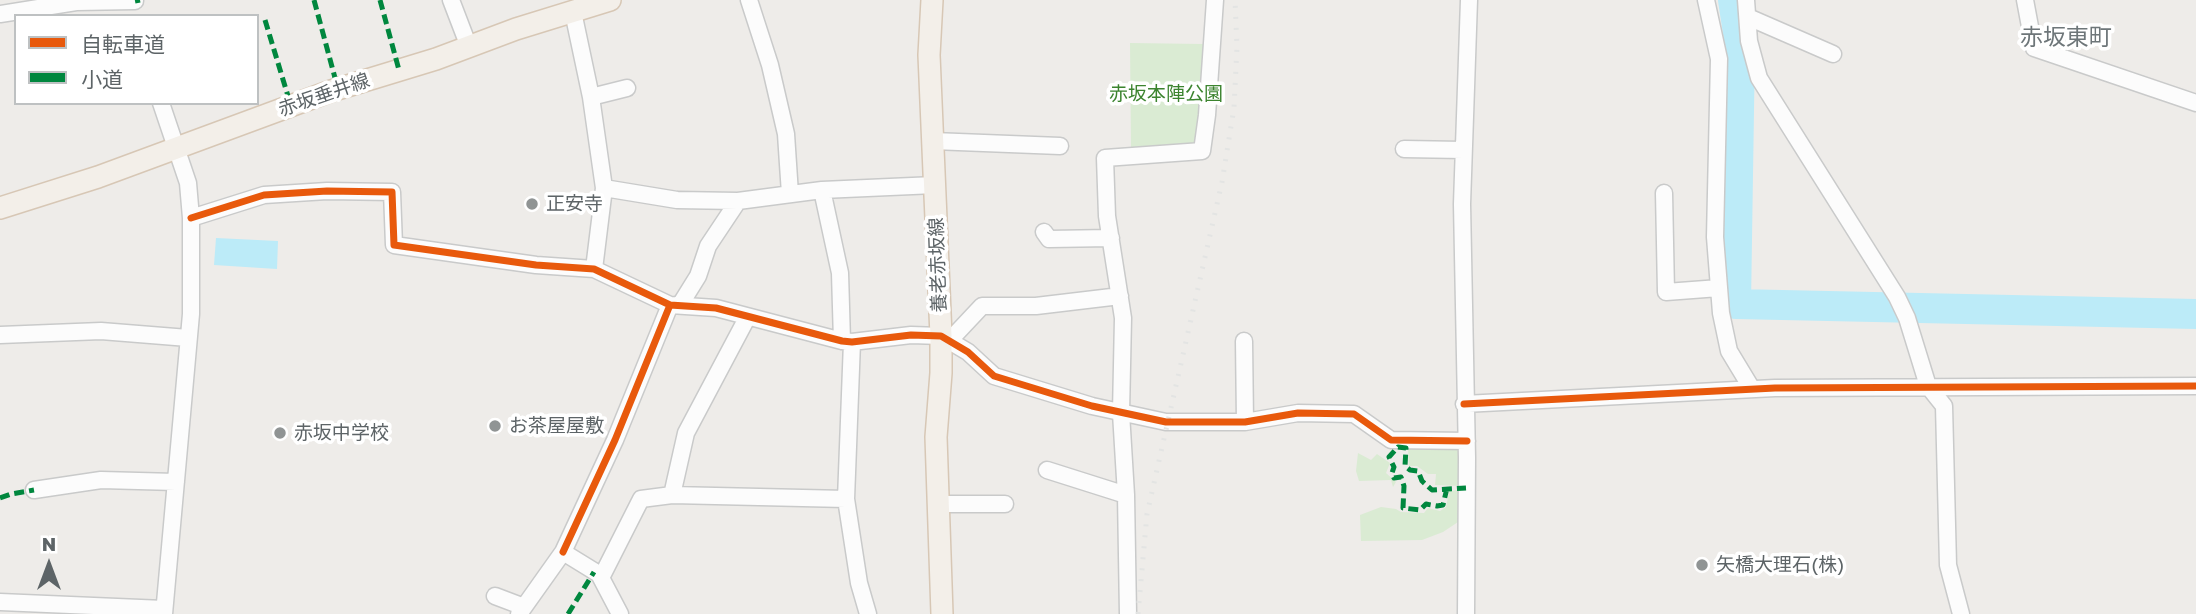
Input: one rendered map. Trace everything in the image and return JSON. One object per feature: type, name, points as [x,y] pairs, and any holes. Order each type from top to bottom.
[{"type":"main road","name":"養老赤坂線","points":[[932,0],[929,55],[946,338],[936,437],[942,614]]},
{"type":"main road","name":"赤坂垂井線","points":[[0,208],[175,150],[331,91],[604,1]]},
{"type":"street","points":[[451,0],[469,47]]},
{"type":"street","points":[[749,0],[770,65],[786,134],[790,194]]},
{"type":"street","points":[[1128,614],[1126,495],[1121,413],[1123,318],[1107,216],[1105,158],[1202,151],[1215,0]]},
{"type":"street","points":[[1466,614],[1467,441],[1464,404],[1462,204],[1469,0]]},
{"type":"street","points":[[1706,0],[1719,60],[1715,237],[1721,313],[1729,351],[1752,389]]},
{"type":"street","points":[[1746,0],[1749,41],[1759,78],[1897,297],[1907,318],[1928,386],[1944,406],[1948,565],[1961,614]]},
{"type":"street","points":[[2025,0],[2034,48],[2196,103]]},
{"type":"street","points":[[0,14],[76,2],[137,6]]},
{"type":"street","points":[[573,12],[591,97],[604,188],[594,269]]},
{"type":"street","points":[[1748,17],[1833,54]]},
{"type":"street","points":[[591,97],[627,88]]},
{"type":"street","points":[[0,602],[164,612],[191,314],[191,218],[188,183],[162,105]]},
{"type":"street","points":[[933,141],[1059,146]]},
{"type":"street","points":[[1404,149],[1463,150]]},
{"type":"street","points":[[604,188],[677,200],[738,201],[822,190],[935,186]]},
{"type":"street","points":[[822,190],[840,273],[847,342],[846,499],[859,583],[868,614]]},
{"type":"street","points":[[191,218],[264,195],[327,191],[392,192],[394,245],[536,265],[594,269],[675,305],[716,308],[847,342],[911,335],[946,338],[968,352],[994,376],[1091,406],[1166,422],[1245,422],[1298,413],[1354,414],[1391,440],[1467,441]]},
{"type":"street","points":[[1664,193],[1666,292],[1719,288]]},
{"type":"street","points":[[495,596],[522,611],[563,552],[675,305],[698,276],[708,246],[738,201]]},
{"type":"street","points":[[1044,232],[1049,239],[1111,238]]},
{"type":"street","points":[[946,338],[982,306],[1036,306],[1120,296]]},
{"type":"street","points":[[673,495],[686,433],[747,318]]},
{"type":"street","points":[[0,335],[100,331],[188,338]]},
{"type":"street","points":[[1244,341],[1245,422]]},
{"type":"street","points":[[1464,404],[1752,389],[2196,386]]},
{"type":"street","points":[[1047,470],[1126,495]]},
{"type":"street","points":[[34,490],[100,480],[176,482]]},
{"type":"street","points":[[599,575],[602,576],[641,499],[673,495],[846,499]]},
{"type":"street","points":[[939,504],[1005,504]]},
{"type":"street","points":[[563,552],[599,575],[621,614]]},
{"type":"green space","name":"赤坂本陣公園","points":[[1130,43],[1203,44],[1199,144],[1131,148]]},
{"type":"green space","points":[[1461,444],[1461,486],[1435,485],[1436,474],[1428,474],[1417,466],[1409,466],[1408,449],[1414,446]]},
{"type":"green space","points":[[1358,453],[1371,460],[1377,454],[1390,463],[1386,473],[1396,482],[1393,487],[1391,480],[1359,481],[1356,471]]},
{"type":"green space","points":[[1456,490],[1464,494],[1464,518],[1443,532],[1422,540],[1361,541],[1360,515],[1381,507],[1401,512],[1424,513],[1428,508],[1440,511],[1446,507],[1449,492]]},
{"type":"water","points":[[216,238],[278,241],[277,269],[214,265]]},
{"type":"waterway","points":[[1733,0],[1740,46],[1736,304],[2196,314]]},
{"type":"railway","points":[[1138,614],[1147,514],[1222,182],[1234,108],[1237,47],[1235,0]]},
{"type":"marked path","points":[[135,1],[140,0]]},
{"type":"marked path","points":[[314,0],[338,89]]},
{"type":"marked path","points":[[380,0],[399,70]]},
{"type":"marked path","points":[[265,20],[291,106]]},
{"type":"marked path","points":[[1447,488],[1443,505],[1426,504],[1420,510],[1403,508],[1404,486],[1401,477],[1394,478],[1394,467],[1389,457],[1398,447],[1406,448],[1405,466],[1418,471],[1422,481],[1432,490],[1466,488]]},
{"type":"marked path","points":[[0,498],[34,490]]},
{"type":"marked path","points":[[568,614],[594,572]]},
{"type":"cycle path","points":[[191,218],[264,195],[327,191],[392,192],[394,245],[536,265],[594,269],[670,305],[615,440],[563,552]]},
{"type":"cycle path","points":[[670,305],[716,308],[842,341],[911,335],[941,336],[968,352],[994,376],[1092,406],[1166,422],[1245,422],[1298,413],[1354,414],[1391,440],[1467,441]]},
{"type":"cycle path","points":[[1464,404],[1775,388],[2196,386]]},
{"type":"place","name":"正安寺","points":[[532,204]]},
{"type":"place","name":"お茶屋屋敷","points":[[495,426]]},
{"type":"place","name":"赤坂中学校","points":[[280,433]]},
{"type":"place","name":"矢橋大理石(株)","points":[[1702,565]]},
{"type":"district","name":"赤坂東町","points":[[2066,38]]}]
